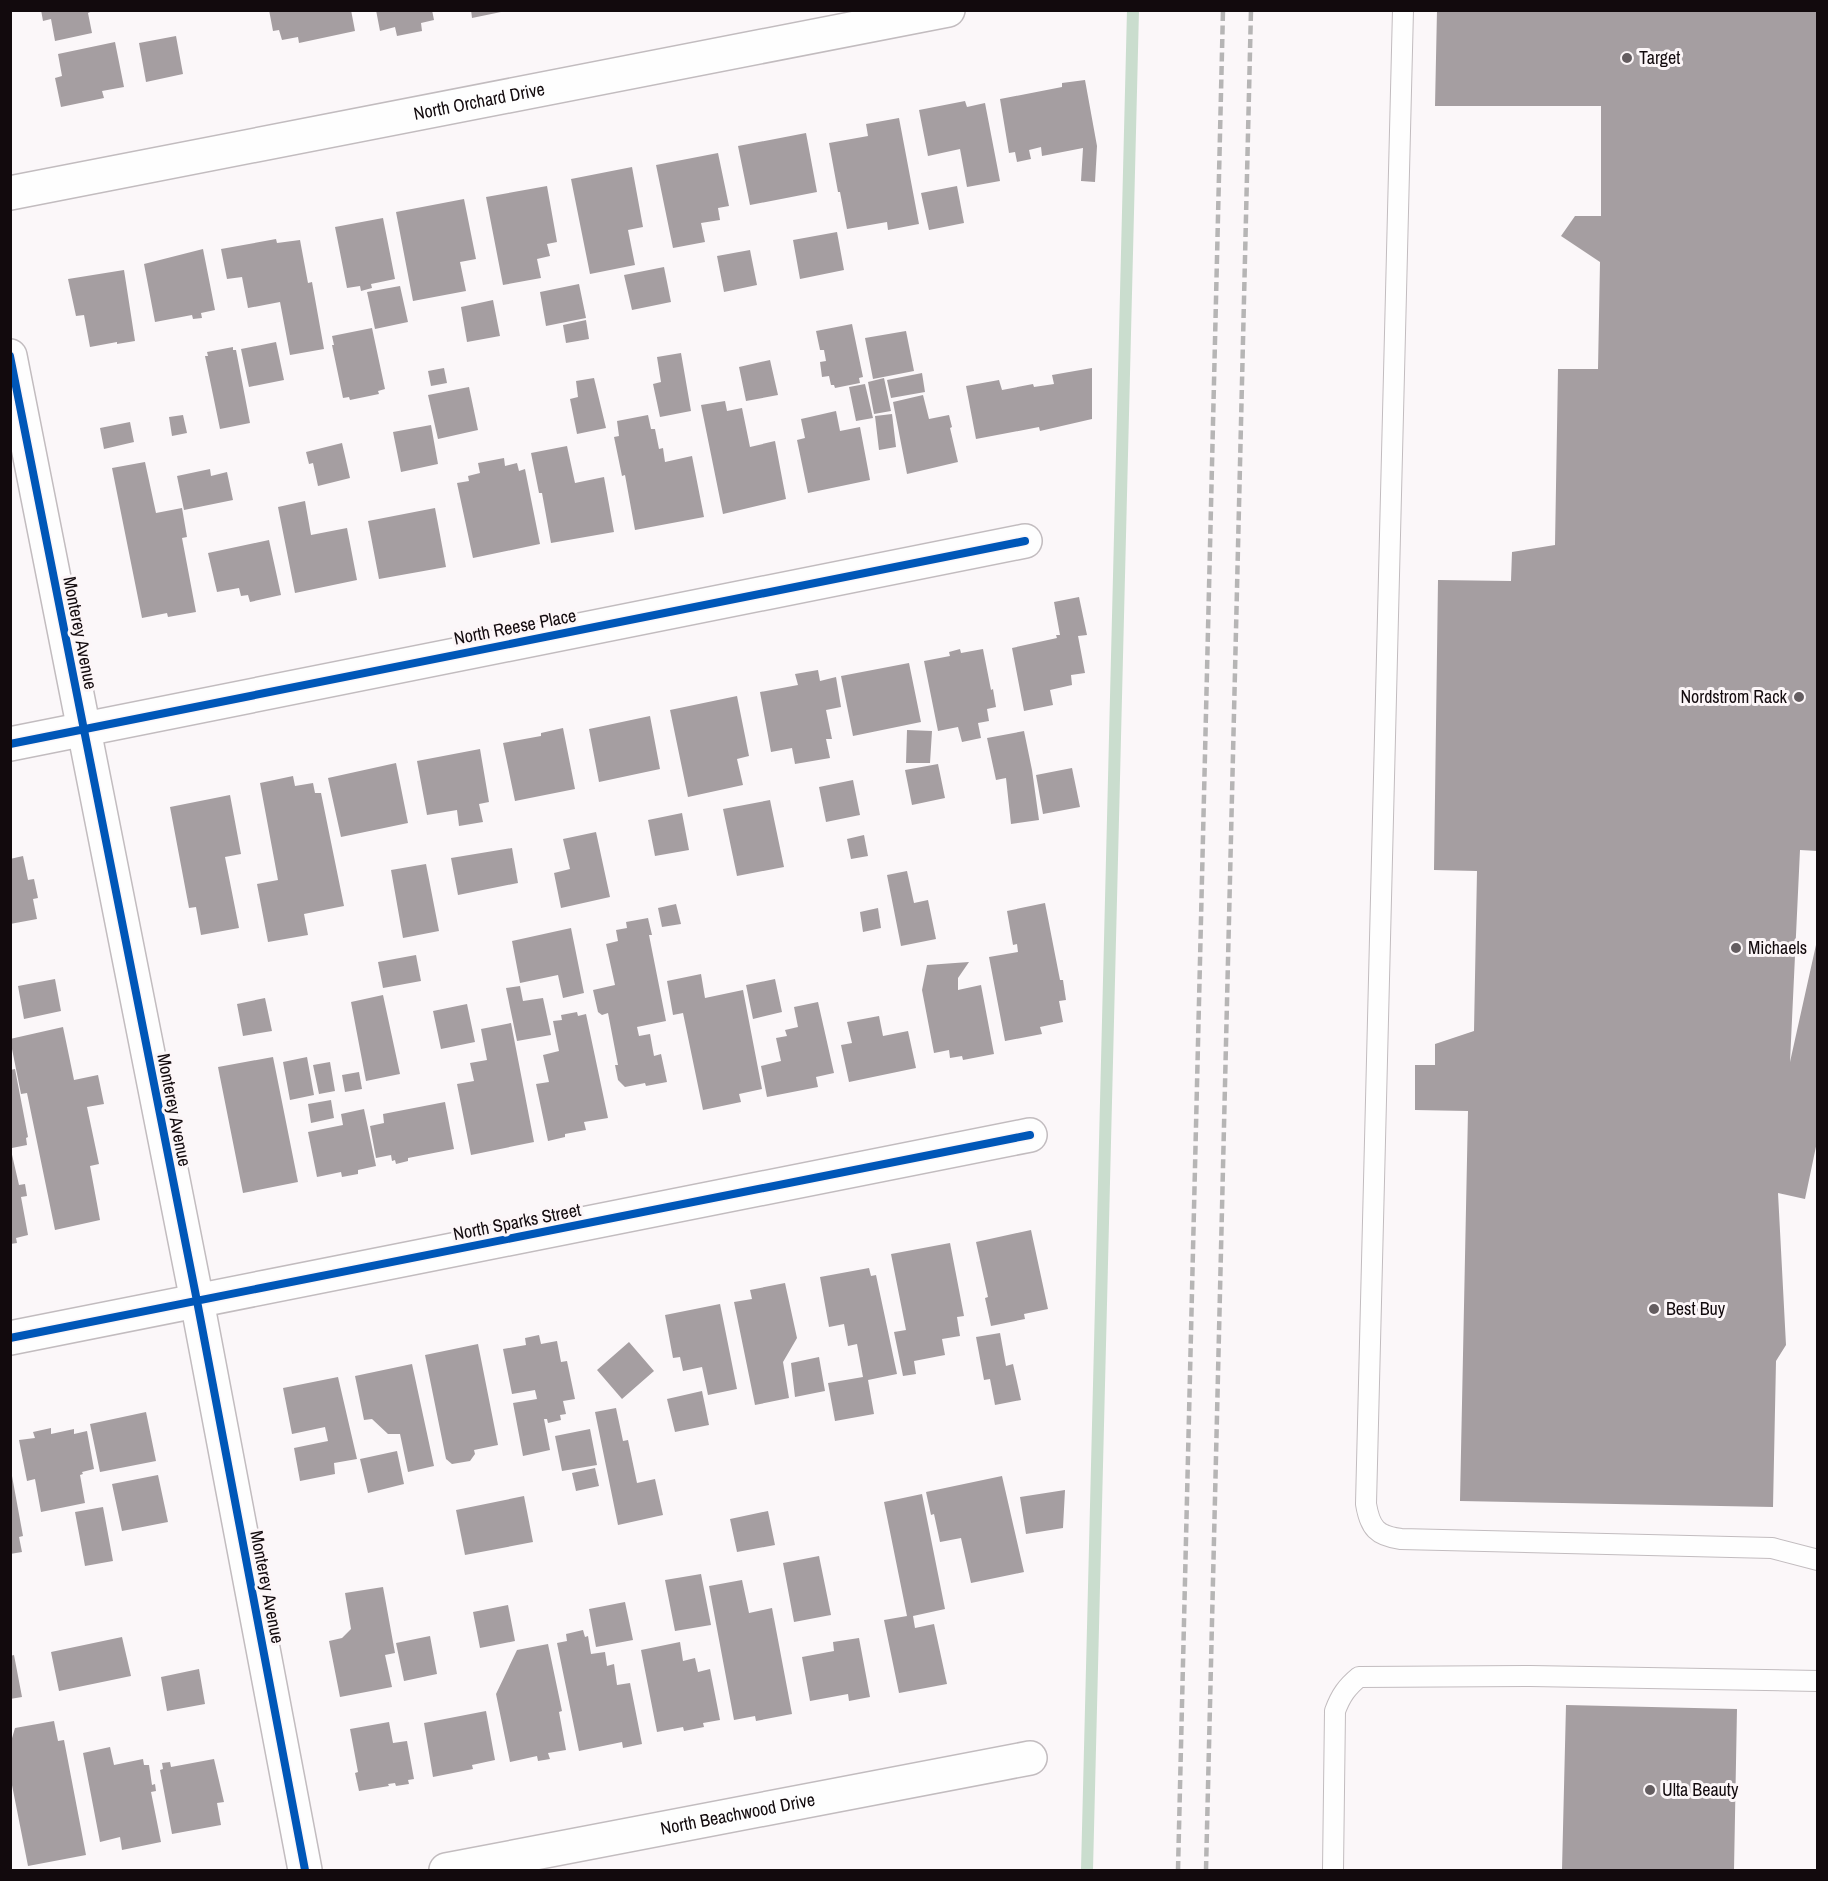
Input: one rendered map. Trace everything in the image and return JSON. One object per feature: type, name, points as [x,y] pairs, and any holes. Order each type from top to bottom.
[{"type":"street","name":"North Orchard Drive","points":[[10,193],[948,10]]},
{"type":"street","name":"Monterey Avenue","points":[[10,356],[198,1301],[305,1870]]},
{"type":"street","name":"North Reese Place","points":[[10,744],[1025,541]]},
{"type":"street","name":"North Sparks Street","points":[[10,1338],[1030,1135]]},
{"type":"street","name":"North Beachwood Drive","points":[[446,1870],[1030,1758]]},
{"type":"lane","points":[[1403,10],[1366,1504],[1368,1517],[1375,1530],[1387,1537],[1401,1539],[1772,1548],[1818,1560]]},
{"type":"lane","points":[[1333,1870],[1335,1711],[1348,1686],[1359,1677],[1530,1676],[1818,1681]]},
{"type":"building","points":[[41,10],[95,10],[88,13],[92,33],[55,41],[51,19],[43,21]]},
{"type":"building","points":[[269,10],[351,10],[355,31],[299,43],[298,37],[282,40],[279,30],[273,31]]},
{"type":"building","points":[[376,10],[432,10],[434,20],[421,23],[422,31],[397,36],[395,27],[380,31]]},
{"type":"building","points":[[471,10],[501,10],[501,12],[472,18]]},
{"type":"building","points":[[1437,10],[1818,10],[1818,851],[1800,850],[1790,1062],[1818,936],[1818,1137],[1805,1199],[1778,1193],[1786,1345],[1776,1361],[1773,1507],[1460,1501],[1468,1111],[1415,1110],[1415,1065],[1435,1065],[1435,1044],[1474,1031],[1477,871],[1434,870],[1438,580],[1511,581],[1512,552],[1555,545],[1558,369],[1598,369],[1600,262],[1561,236],[1575,216],[1601,216],[1601,106],[1435,106]]},
{"type":"building","points":[[176,36],[183,74],[146,82],[139,43]]},
{"type":"building","points":[[115,42],[124,87],[102,91],[104,98],[61,107],[55,78],[62,76],[58,54]]},
{"type":"building","points":[[1085,80],[1097,146],[1095,182],[1081,181],[1083,148],[1042,156],[1041,147],[1029,150],[1031,159],[1017,162],[1015,152],[1009,153],[1000,99],[1062,87],[1062,83]]},
{"type":"building","points":[[965,101],[967,107],[985,103],[1000,181],[967,187],[960,149],[928,156],[919,110]]},
{"type":"building","points":[[899,118],[919,224],[888,230],[887,222],[847,229],[829,143],[868,136],[866,124]]},
{"type":"building","points":[[806,133],[817,192],[750,205],[738,146]]},
{"type":"building","points":[[718,153],[729,206],[718,208],[720,220],[701,223],[705,242],[673,248],[656,165]]},
{"type":"building","points":[[632,167],[643,227],[628,230],[635,265],[590,274],[571,179]]},
{"type":"building","points":[[547,186],[557,242],[547,244],[550,256],[537,259],[541,278],[503,285],[486,197]]},
{"type":"building","points":[[957,186],[964,223],[929,230],[921,193]]},
{"type":"building","points":[[464,199],[476,259],[460,262],[466,291],[413,301],[396,212]]},
{"type":"building","points":[[383,218],[395,279],[371,284],[372,288],[361,291],[360,286],[347,288],[335,227]]},
{"type":"building","points":[[837,232],[844,270],[800,279],[793,240]]},
{"type":"building","points":[[276,239],[277,243],[300,240],[308,283],[312,282],[324,349],[290,355],[280,302],[248,308],[242,277],[227,279],[221,249]]},
{"type":"building","points":[[203,249],[215,310],[201,313],[202,318],[193,319],[192,315],[155,322],[144,264]]},
{"type":"building","points":[[750,250],[757,285],[724,292],[717,256]]},
{"type":"building","points":[[664,267],[671,302],[632,310],[624,275]]},
{"type":"building","points":[[124,270],[135,341],[90,347],[84,315],[76,316],[68,279]]},
{"type":"building","points":[[579,284],[586,318],[546,326],[540,292]]},
{"type":"building","points":[[400,286],[408,322],[375,329],[367,292]]},
{"type":"building","points":[[493,300],[500,336],[467,342],[461,307]]},
{"type":"building","points":[[586,320],[589,339],[566,343],[563,325]]},
{"type":"building","points":[[852,324],[863,377],[859,378],[860,383],[835,388],[831,385],[829,376],[822,377],[820,362],[826,361],[824,350],[820,350],[816,331]]},
{"type":"building","points":[[372,328],[385,389],[378,391],[379,394],[350,400],[349,397],[343,398],[332,336]]},
{"type":"building","points":[[906,331],[914,371],[873,379],[865,338]]},
{"type":"building","points":[[276,342],[284,380],[249,387],[241,349]]},
{"type":"building","points":[[233,347],[233,350],[236,350],[250,423],[220,429],[205,356],[208,356],[207,352]]},
{"type":"building","points":[[681,353],[691,411],[660,417],[653,384],[661,382],[657,357]]},
{"type":"building","points":[[770,360],[778,395],[746,401],[739,367]]},
{"type":"building","points":[[444,368],[447,383],[431,386],[428,371]]},
{"type":"building","points":[[1092,368],[1092,419],[1040,431],[1039,427],[976,439],[966,386],[999,380],[1002,390],[1033,384],[1034,387],[1054,384],[1052,375]]},
{"type":"building","points":[[922,373],[925,392],[891,398],[887,380]]},
{"type":"building","points":[[594,378],[606,428],[577,434],[570,399],[578,397],[576,381]]},
{"type":"building","points":[[884,378],[891,411],[874,414],[868,382]]},
{"type":"building","points":[[865,384],[873,418],[856,421],[849,387]]},
{"type":"building","points":[[469,387],[478,430],[438,439],[428,395]]},
{"type":"building","points":[[923,395],[929,419],[949,415],[958,462],[907,474],[893,402]]},
{"type":"building","points":[[725,401],[727,411],[742,408],[750,447],[775,441],[786,499],[723,514],[701,405]]},
{"type":"building","points":[[836,411],[840,431],[860,427],[870,480],[808,493],[797,440],[805,438],[801,419]]},
{"type":"building","points":[[892,414],[896,447],[879,450],[875,416]]},
{"type":"building","points":[[183,415],[187,433],[172,436],[169,417]]},
{"type":"building","points":[[648,415],[651,429],[655,429],[659,449],[663,448],[665,462],[692,456],[704,517],[635,530],[625,475],[622,476],[614,437],[619,436],[617,421]]},
{"type":"building","points":[[130,422],[134,442],[104,449],[100,428]]},
{"type":"building","points":[[431,425],[438,464],[401,472],[393,432]]},
{"type":"building","points":[[342,443],[350,478],[318,486],[313,463],[309,464],[306,452]]},
{"type":"building","points":[[567,446],[575,483],[604,477],[614,532],[551,543],[542,493],[539,493],[531,453]]},
{"type":"building","points":[[504,458],[505,466],[517,463],[519,471],[525,469],[540,544],[473,558],[457,483],[469,481],[468,476],[480,473],[478,463]]},
{"type":"building","points":[[145,462],[156,513],[182,508],[187,537],[182,538],[196,612],[168,617],[167,613],[142,618],[112,468]]},
{"type":"building","points":[[210,469],[211,476],[227,472],[233,500],[184,510],[177,476]]},
{"type":"building","points":[[305,501],[311,535],[347,528],[357,580],[295,593],[278,507]]},
{"type":"building","points":[[435,508],[446,567],[379,579],[368,521]]},
{"type":"building","points":[[269,540],[281,595],[250,602],[248,595],[241,596],[239,588],[217,592],[208,553]]},
{"type":"building","points":[[1079,597],[1087,635],[1078,636],[1085,673],[1071,675],[1072,685],[1050,690],[1053,705],[1024,711],[1012,648],[1057,638],[1056,635],[1060,635],[1054,602]]},
{"type":"building","points":[[960,649],[961,653],[983,649],[996,707],[987,709],[989,721],[978,723],[981,738],[962,742],[958,727],[938,731],[924,661],[950,656],[949,652]]},
{"type":"building","points":[[909,663],[921,722],[853,736],[841,676]]},
{"type":"building","points":[[818,670],[820,681],[836,677],[841,707],[826,710],[832,739],[826,739],[830,758],[795,764],[792,748],[771,752],[760,692],[798,685],[795,674]]},
{"type":"building","points":[[737,696],[749,756],[737,759],[743,785],[688,797],[670,710]]},
{"type":"building","points":[[650,716],[660,769],[599,782],[589,729]]},
{"type":"building","points":[[563,728],[575,789],[515,801],[503,743],[541,736],[541,733]]},
{"type":"building","points":[[907,730],[932,731],[930,763],[906,763]]},
{"type":"building","points":[[1024,731],[1039,820],[1011,824],[1006,778],[996,780],[987,738]]},
{"type":"building","points":[[480,749],[489,802],[479,804],[483,822],[459,826],[457,810],[427,815],[417,761]]},
{"type":"building","points":[[396,763],[408,823],[341,837],[328,778]]},
{"type":"building","points":[[938,764],[945,798],[912,805],[905,770]]},
{"type":"building","points":[[1072,768],[1080,807],[1043,814],[1036,775]]},
{"type":"building","points":[[293,776],[295,786],[313,783],[315,793],[321,793],[344,906],[304,914],[308,935],[268,942],[257,884],[278,880],[260,783]]},
{"type":"building","points":[[853,780],[860,815],[826,822],[819,787]]},
{"type":"building","points":[[230,795],[241,854],[225,857],[239,928],[201,935],[196,907],[189,908],[170,807]]},
{"type":"building","points":[[770,800],[784,867],[737,876],[723,809]]},
{"type":"building","points":[[682,813],[689,850],[655,856],[648,820]]},
{"type":"building","points":[[596,832],[610,897],[561,908],[554,873],[570,869],[563,839]]},
{"type":"building","points":[[864,835],[868,856],[851,859],[847,839]]},
{"type":"building","points":[[512,848],[518,883],[458,895],[451,858]]},
{"type":"building","points":[[23,856],[28,880],[34,879],[38,898],[33,899],[37,919],[10,924],[10,859]]},
{"type":"building","points":[[426,864],[439,931],[403,938],[391,870]]},
{"type":"building","points":[[907,871],[914,903],[928,900],[936,939],[901,946],[887,875]]},
{"type":"building","points":[[1045,903],[1060,980],[1063,980],[1066,1000],[1059,1001],[1063,1022],[1040,1027],[1042,1034],[1005,1041],[989,957],[1018,952],[1017,944],[1013,945],[1007,911]]},
{"type":"building","points":[[676,904],[681,924],[662,927],[658,908]]},
{"type":"building","points":[[878,908],[881,928],[863,932],[860,912]]},
{"type":"building","points":[[648,918],[652,935],[649,935],[666,1021],[637,1027],[639,1036],[650,1034],[654,1056],[661,1054],[667,1082],[625,1087],[618,1080],[615,1065],[618,1065],[608,1013],[602,1015],[598,1012],[593,990],[615,985],[606,944],[618,941],[616,930],[627,928],[626,922]]},
{"type":"building","points":[[571,928],[584,993],[563,998],[558,975],[520,983],[512,941]]},
{"type":"building","points":[[416,955],[421,981],[383,988],[378,962]]},
{"type":"building","points":[[969,962],[958,978],[958,990],[981,985],[994,1054],[963,1060],[962,1056],[950,1058],[949,1050],[934,1053],[922,990],[927,965]]},
{"type":"building","points":[[701,974],[705,998],[743,990],[762,1089],[739,1094],[741,1102],[703,1110],[683,1013],[673,1015],[667,981]]},
{"type":"building","points":[[55,979],[61,1011],[24,1019],[18,986]]},
{"type":"building","points":[[775,979],[782,1012],[753,1019],[746,985]]},
{"type":"building","points":[[520,986],[523,1001],[543,998],[551,1035],[517,1041],[506,988]]},
{"type":"building","points":[[383,995],[400,1074],[366,1081],[351,1002]]},
{"type":"building","points":[[265,998],[272,1031],[243,1036],[237,1004]]},
{"type":"building","points":[[818,1002],[834,1073],[816,1077],[818,1087],[767,1097],[761,1066],[781,1061],[776,1038],[787,1036],[785,1030],[798,1027],[794,1007]]},
{"type":"building","points":[[467,1004],[475,1042],[441,1049],[433,1011]]},
{"type":"building","points":[[577,1012],[578,1016],[586,1014],[608,1118],[584,1122],[586,1130],[565,1134],[565,1137],[548,1141],[536,1084],[549,1082],[543,1055],[559,1051],[553,1021],[562,1020],[561,1015]]},
{"type":"building","points":[[879,1016],[883,1036],[908,1031],[916,1068],[849,1082],[841,1045],[852,1043],[847,1022]]},
{"type":"building","points":[[511,1023],[534,1142],[471,1155],[457,1084],[474,1081],[470,1063],[487,1060],[481,1029]]},
{"type":"building","points":[[63,1027],[74,1080],[98,1075],[104,1104],[87,1107],[99,1164],[90,1166],[100,1220],[55,1230],[27,1093],[21,1094],[10,1039]]},
{"type":"building","points":[[273,1057],[298,1182],[243,1193],[218,1067]]},
{"type":"building","points":[[307,1057],[314,1095],[290,1100],[283,1062]]},
{"type":"building","points":[[330,1062],[335,1091],[319,1094],[313,1065]]},
{"type":"building","points":[[15,1069],[28,1137],[26,1138],[27,1145],[12,1148],[10,1070]]},
{"type":"building","points":[[359,1072],[362,1089],[345,1092],[342,1075]]},
{"type":"building","points":[[331,1100],[334,1118],[311,1123],[308,1104]]},
{"type":"building","points":[[445,1102],[454,1149],[408,1158],[408,1161],[396,1164],[395,1160],[392,1161],[391,1155],[376,1158],[370,1126],[384,1123],[383,1114]]},
{"type":"building","points":[[364,1109],[376,1166],[358,1170],[358,1174],[342,1177],[341,1172],[317,1177],[308,1132],[343,1125],[341,1114]]},
{"type":"building","points":[[10,1146],[19,1185],[25,1184],[27,1196],[21,1197],[28,1235],[16,1238],[17,1243],[10,1244]]},
{"type":"building","points":[[1031,1230],[1048,1309],[1024,1314],[1025,1319],[991,1326],[985,1298],[988,1297],[976,1242]]},
{"type":"building","points":[[950,1243],[964,1316],[957,1317],[960,1336],[942,1339],[945,1355],[914,1361],[916,1374],[903,1376],[894,1332],[906,1330],[891,1254]]},
{"type":"building","points":[[869,1268],[871,1276],[876,1275],[897,1374],[868,1380],[874,1414],[835,1421],[828,1383],[863,1377],[857,1344],[848,1346],[844,1324],[829,1327],[820,1277]]},
{"type":"building","points":[[785,1283],[797,1338],[783,1362],[789,1398],[755,1405],[734,1302],[752,1299],[750,1290]]},
{"type":"building","points":[[720,1304],[737,1389],[708,1395],[702,1367],[683,1371],[680,1357],[673,1358],[665,1315]]},
{"type":"building","points":[[1000,1333],[1006,1366],[1013,1364],[1021,1400],[995,1405],[990,1379],[984,1380],[976,1337]]},
{"type":"building","points":[[539,1335],[541,1344],[557,1341],[561,1362],[567,1361],[575,1399],[563,1401],[566,1414],[560,1415],[561,1420],[548,1423],[547,1419],[544,1419],[550,1450],[523,1456],[513,1403],[537,1399],[535,1390],[512,1394],[503,1349],[526,1345],[525,1338]]},
{"type":"building","points":[[629,1342],[654,1371],[622,1399],[597,1370]]},
{"type":"building","points":[[478,1344],[498,1445],[474,1450],[475,1454],[470,1461],[452,1464],[446,1459],[425,1355]]},
{"type":"building","points":[[819,1357],[825,1391],[795,1397],[791,1363]]},
{"type":"building","points":[[412,1364],[434,1466],[408,1472],[400,1434],[388,1434],[372,1419],[364,1420],[355,1376]]},
{"type":"building","points":[[338,1377],[357,1459],[334,1463],[335,1474],[300,1481],[294,1448],[328,1441],[325,1427],[292,1434],[283,1388]]},
{"type":"building","points":[[702,1391],[709,1425],[675,1432],[667,1399]]},
{"type":"building","points":[[616,1408],[623,1441],[628,1440],[637,1483],[655,1479],[663,1515],[618,1525],[595,1412]]},
{"type":"building","points":[[146,1412],[156,1461],[100,1472],[90,1424]]},
{"type":"building","points":[[51,1428],[51,1434],[74,1429],[74,1434],[87,1431],[94,1469],[82,1472],[83,1474],[80,1475],[85,1503],[41,1512],[35,1479],[27,1481],[19,1440],[35,1438],[33,1432]]},
{"type":"building","points":[[590,1429],[597,1465],[562,1471],[555,1436]]},
{"type":"building","points":[[397,1451],[404,1484],[368,1493],[360,1459]]},
{"type":"building","points":[[595,1468],[599,1486],[576,1491],[572,1473]]},
{"type":"building","points":[[158,1475],[168,1522],[122,1531],[112,1484]]},
{"type":"building","points":[[12,1476],[23,1536],[19,1537],[22,1552],[10,1554]]},
{"type":"building","points":[[1002,1476],[1024,1572],[971,1583],[961,1538],[940,1542],[926,1492]]},
{"type":"building","points":[[1065,1490],[1063,1528],[1026,1534],[1020,1497]]},
{"type":"building","points":[[922,1494],[945,1609],[913,1616],[915,1628],[934,1624],[947,1684],[899,1693],[884,1620],[907,1616],[884,1502]]},
{"type":"building","points":[[524,1496],[533,1542],[465,1555],[456,1510]]},
{"type":"building","points":[[103,1507],[113,1561],[85,1566],[75,1512]]},
{"type":"building","points":[[768,1511],[775,1545],[737,1552],[730,1519]]},
{"type":"building","points":[[819,1556],[831,1615],[794,1622],[783,1563]]},
{"type":"building","points":[[701,1574],[711,1625],[675,1631],[665,1580]]},
{"type":"building","points":[[742,1580],[749,1613],[772,1608],[792,1714],[756,1721],[755,1716],[734,1720],[709,1586]]},
{"type":"building","points":[[383,1587],[395,1653],[385,1655],[392,1687],[340,1697],[329,1641],[342,1638],[351,1629],[345,1593]]},
{"type":"building","points":[[625,1602],[633,1640],[596,1647],[589,1609]]},
{"type":"building","points":[[508,1605],[515,1641],[480,1648],[473,1612]]},
{"type":"building","points":[[583,1630],[585,1637],[588,1636],[591,1654],[605,1652],[607,1666],[614,1664],[617,1685],[630,1683],[642,1744],[623,1748],[622,1742],[579,1751],[557,1643],[567,1641],[566,1634]]},
{"type":"building","points":[[430,1636],[437,1674],[404,1681],[396,1643]]},
{"type":"building","points":[[122,1637],[131,1676],[59,1691],[51,1652]]},
{"type":"building","points":[[859,1638],[870,1697],[849,1701],[848,1694],[810,1701],[802,1657],[834,1651],[833,1642]]},
{"type":"building","points":[[680,1642],[683,1661],[695,1658],[698,1672],[710,1669],[720,1720],[703,1723],[704,1727],[684,1731],[683,1727],[657,1732],[641,1650]]},
{"type":"building","points":[[548,1644],[562,1711],[559,1712],[566,1750],[548,1753],[550,1759],[538,1761],[537,1756],[510,1762],[496,1694],[517,1650]]},
{"type":"building","points":[[14,1655],[22,1697],[10,1699],[10,1656]]},
{"type":"building","points":[[199,1669],[205,1704],[167,1711],[161,1677]]},
{"type":"building","name":"Ulta Beauty","points":[[1566,1705],[1737,1709],[1734,1870],[1562,1870]]},
{"type":"building","points":[[486,1711],[495,1760],[472,1765],[473,1769],[433,1777],[424,1723]]},
{"type":"building","points":[[54,1721],[58,1741],[64,1740],[86,1855],[28,1866],[10,1775],[10,1745],[15,1728]]},
{"type":"building","points":[[389,1722],[393,1743],[407,1741],[414,1779],[408,1780],[409,1784],[396,1786],[395,1783],[359,1791],[350,1729]]},
{"type":"building","points":[[110,1747],[114,1765],[143,1759],[144,1765],[149,1765],[152,1785],[155,1784],[156,1791],[151,1792],[161,1842],[122,1850],[120,1837],[100,1842],[83,1753]]},
{"type":"building","points":[[214,1759],[224,1802],[217,1803],[221,1825],[172,1834],[160,1770],[163,1769],[162,1763],[170,1762],[171,1767]]},
{"type":"waterway","points":[[1087,1870],[1133,10]]},
{"type":"railway","points":[[1178,1870],[1223,10]]},
{"type":"railway","points":[[1206,1870],[1251,10]]},
{"type":"cycle path","points":[[10,356],[197,1301],[305,1870]]},
{"type":"cycle path","points":[[10,744],[1025,541]]},
{"type":"cycle path","points":[[10,1338],[1030,1135]]},
{"type":"place","name":"Target","points":[[1627,58]]},
{"type":"place","name":"Nordstrom Rack","points":[[1799,697]]},
{"type":"place","name":"Michaels","points":[[1736,948]]},
{"type":"place","name":"Best Buy","points":[[1654,1309]]},
{"type":"place","name":"Ulta Beauty","points":[[1650,1790]]}]
